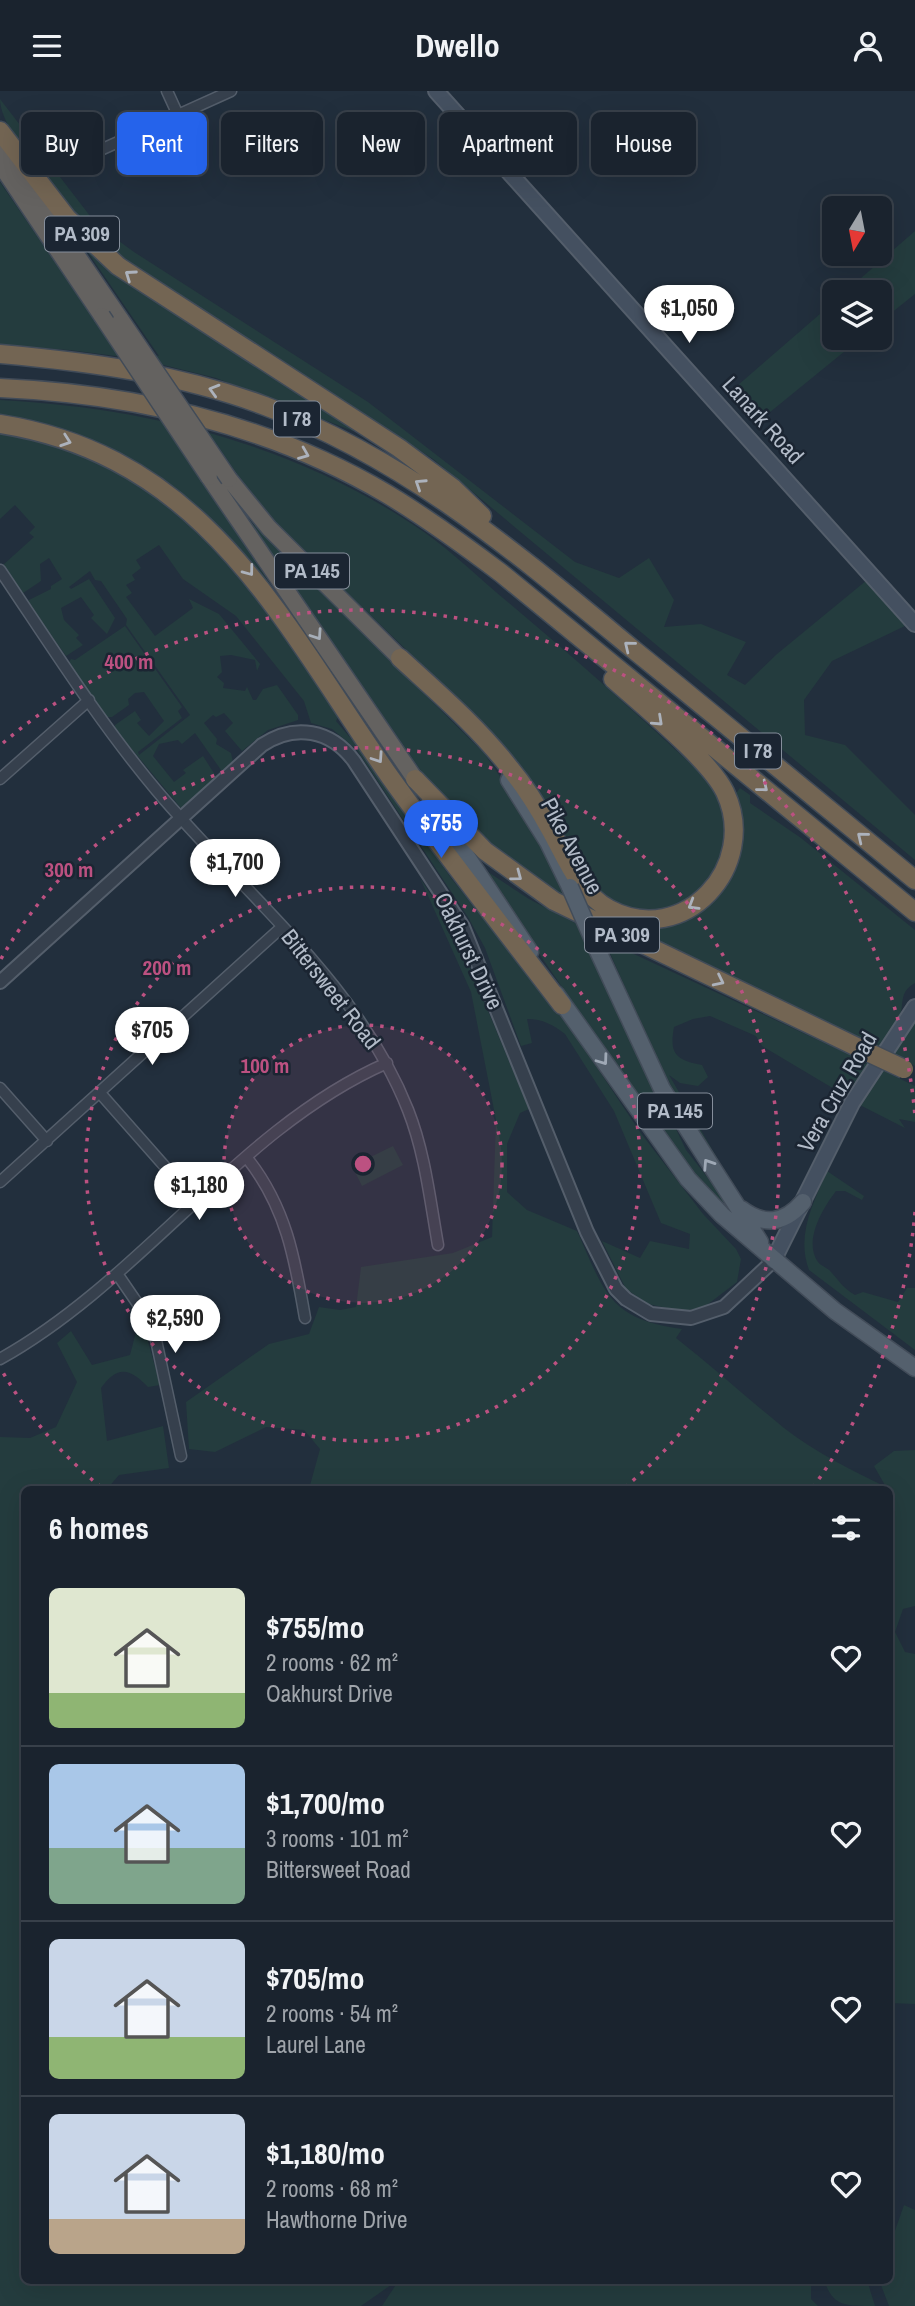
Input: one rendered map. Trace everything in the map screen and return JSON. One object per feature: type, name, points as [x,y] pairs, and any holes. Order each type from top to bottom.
[{"type":"highway","name":"PA 309","points":[[0,131],[67,218],[109,259],[399,447],[453,488],[554,583]]},
{"type":"highway","name":"PA 145","points":[[0,143],[229,479],[269,529],[400,658]]},
{"type":"highway","name":"PA 309","points":[[0,164],[415,779],[485,851],[554,901],[909,1072]]},
{"type":"highway","name":"I 78","points":[[0,354],[127,369],[211,389],[265,406],[322,430],[420,483],[554,583],[915,880]]},
{"type":"highway","name":"I 78","points":[[0,388],[118,398],[174,410],[276,442],[332,465],[386,493],[438,526],[502,573],[915,912]]},
{"type":"highway","points":[[0,423],[64,440],[141,475],[197,516],[241,560],[279,611],[432,835],[562,1005]]},
{"type":"highway","points":[[400,658],[462,715],[509,766],[528,792],[574,873],[597,901],[621,914],[648,918],[679,912],[704,898],[723,876],[734,841],[729,803],[717,779],[502,573]]},
{"type":"main road","name":"Lanark Road","points":[[436,91],[915,624]]},
{"type":"main road","name":"Pike Avenue","points":[[400,658],[483,748],[513,785],[570,887],[662,1089],[773,1261]]},
{"type":"main road","name":"PA 145","points":[[415,779],[562,1005]]},
{"type":"main road","name":"Pike Avenue","points":[[562,1005],[688,1179],[722,1215],[835,1311],[915,1368]]},
{"type":"main road","name":"Vera Cruz Road","points":[[803,1202],[851,1104],[915,1007]]},
{"type":"main road","points":[[773,1261],[803,1202]]},
{"type":"main road","points":[[735,1205],[757,1219],[773,1222],[789,1216],[803,1202]]},
{"type":"street","points":[[167,91],[177,112]]},
{"type":"street","points":[[185,112],[231,91]]},
{"type":"street","name":"Bittersweet Road","points":[[0,570],[138,768],[181,819],[282,927],[353,1011],[387,1063],[418,1138],[438,1245]]},
{"type":"street","points":[[0,779],[89,701]]},
{"type":"street","name":"Oakhurst Drive","points":[[0,982],[271,739],[294,732],[307,732],[338,744],[398,825],[463,927],[587,1232],[616,1289],[651,1314],[691,1318],[724,1307],[773,1261]]},
{"type":"street","points":[[0,1182],[282,927]]},
{"type":"street","points":[[0,1359],[48,1329],[118,1275],[247,1158],[306,1109],[387,1063]]},
{"type":"street","points":[[0,1088],[47,1141]]},
{"type":"street","points":[[100,1093],[197,1203]]},
{"type":"street","points":[[247,1158],[269,1189],[288,1229],[305,1318]]},
{"type":"street","points":[[118,1275],[144,1313],[156,1340],[181,1456]]},
{"type":"green space","points":[[0,99],[21,126],[21,146],[14,136],[4,116]]},
{"type":"green space","points":[[43,175],[59,175],[97,225],[134,252],[368,402],[575,562],[619,578],[649,558],[674,600],[664,627],[701,624],[746,642],[727,675],[745,685],[777,654],[867,580],[907,625],[832,661],[804,700],[805,735],[845,745],[915,815],[915,860],[433,459],[118,254]]},
{"type":"green space","points":[[0,182],[112,346],[159,356],[87,251],[108,269],[353,427],[353,431],[216,378],[139,359],[0,345]]},
{"type":"green space","points":[[915,231],[915,294],[892,312],[892,280],[859,280],[875,266],[892,266],[892,251]]},
{"type":"green space","points":[[822,312],[822,350],[846,350],[764,417],[737,386]]},
{"type":"green space","points":[[0,400],[112,412],[221,436],[326,476],[376,502],[424,532],[584,668],[707,779],[721,805],[728,833],[724,855],[714,874],[690,898],[659,910],[643,911],[628,907],[598,890],[584,877],[473,714],[284,532],[237,474],[216,443],[169,431],[272,587],[208,516],[156,478],[0,418]]},
{"type":"green space","points":[[0,432],[52,444],[94,459],[163,499],[235,565],[340,714],[336,721],[366,756],[451,878],[574,1033],[640,1132],[703,1214],[736,1249],[741,1259],[737,1282],[703,1308],[681,1311],[648,1304],[626,1289],[602,1241],[640,1258],[650,1241],[689,1249],[690,1234],[661,1223],[614,1111],[561,1031],[543,1021],[527,1019],[532,1043],[521,1046],[485,948],[468,917],[357,750],[332,729],[311,723],[304,701],[236,616],[183,579],[159,545],[136,560],[141,568],[132,575],[135,580],[126,585],[132,593],[126,597],[155,636],[193,608],[189,599],[219,614],[260,664],[257,671],[255,660],[231,655],[220,656],[222,672],[217,677],[224,683],[223,688],[245,691],[247,687],[253,700],[256,700],[263,689],[277,685],[298,715],[298,720],[268,730],[242,751],[225,731],[233,723],[224,713],[216,717],[213,715],[204,723],[217,739],[216,744],[231,753],[233,762],[225,770],[221,770],[195,733],[182,744],[178,740],[159,744],[153,756],[174,782],[186,773],[183,770],[203,756],[217,778],[181,808],[115,729],[115,725],[135,711],[141,720],[137,723],[149,736],[164,721],[144,692],[135,693],[128,699],[129,705],[112,717],[106,717],[69,662],[125,626],[182,707],[178,711],[182,718],[138,752],[139,755],[190,715],[126,625],[127,619],[101,581],[95,580],[90,571],[69,587],[71,589],[89,579],[115,618],[107,634],[91,618],[94,615],[81,597],[61,608],[64,620],[79,635],[76,638],[83,645],[66,656],[27,601],[51,589],[51,586],[62,579],[49,558],[40,564],[41,581],[23,593],[3,565],[34,537],[29,533],[35,527],[15,505],[0,519]]},
{"type":"green space","points":[[245,516],[484,753],[529,819],[563,890],[629,923],[652,926],[676,922],[700,911],[722,890],[740,850],[740,820],[732,792],[737,792],[740,788],[750,795],[750,803],[801,838],[915,930],[915,983],[904,995],[900,1015],[893,1029],[850,1094],[841,1093],[762,1046],[756,1036],[710,1016],[674,1027],[673,1044],[676,1054],[686,1061],[702,1065],[708,1077],[698,1086],[680,1083],[669,1075],[741,1199],[755,1211],[771,1214],[789,1207],[769,1216],[755,1213],[737,1197],[716,1168],[672,1088],[604,940],[863,1061],[874,1044],[759,994],[560,897],[502,858],[457,816],[428,781]]},
{"type":"green space","points":[[479,866],[529,899],[579,925],[686,1150],[726,1201],[720,1203],[669,1143]]},
{"type":"green space","points":[[420,878],[455,932],[529,1109],[520,1113],[507,1144],[507,1192],[527,1210],[577,1231],[603,1287],[624,1310],[639,1318],[682,1329],[676,1338],[784,1428],[808,1445],[884,1486],[310,1486],[320,1449],[304,1430],[266,1427],[215,1452],[189,1449],[186,1402],[269,1344],[309,1334],[319,1307],[340,1310],[356,1307],[361,1267],[453,1253],[492,1237],[496,1120],[471,992]]},
{"type":"green space","points":[[915,1021],[915,1066],[895,1054],[884,1071],[915,1086],[915,1122],[899,1119],[905,1128],[858,1104]]},
{"type":"green space","points":[[393,1146],[403,1165],[362,1186],[352,1166]]},
{"type":"green space","points":[[827,1171],[864,1196],[862,1200],[845,1191],[836,1191],[816,1225],[814,1254],[818,1262],[855,1295],[863,1292],[898,1302],[907,1288],[915,1288],[915,1350],[809,1270],[805,1257],[805,1232]]},
{"type":"green space","points":[[143,1323],[160,1385],[148,1387],[135,1376],[123,1372],[107,1381],[101,1388],[107,1441],[163,1426],[169,1468],[119,1475],[110,1486],[21,1486],[21,2284],[392,2284],[361,2306],[0,2306],[0,1437],[30,1438],[56,1427],[77,1382],[57,1343],[71,1331],[92,1365],[130,1355],[137,1328]]},
{"type":"green space","points":[[915,1450],[915,1606],[903,1609],[895,1632],[905,1652],[915,1654],[915,2004],[893,2003],[893,1486],[885,1486],[874,1466],[894,1451]]},
{"type":"green space","points":[[904,2205],[915,2210],[915,2306],[889,2306],[881,2284],[893,2284],[893,2237]]},
{"type":"green space","points":[[396,2284],[811,2284],[811,2299],[818,2306],[382,2306]]},
{"type":"green space","points":[[825,2284],[868,2284],[875,2306],[841,2303]]}]
